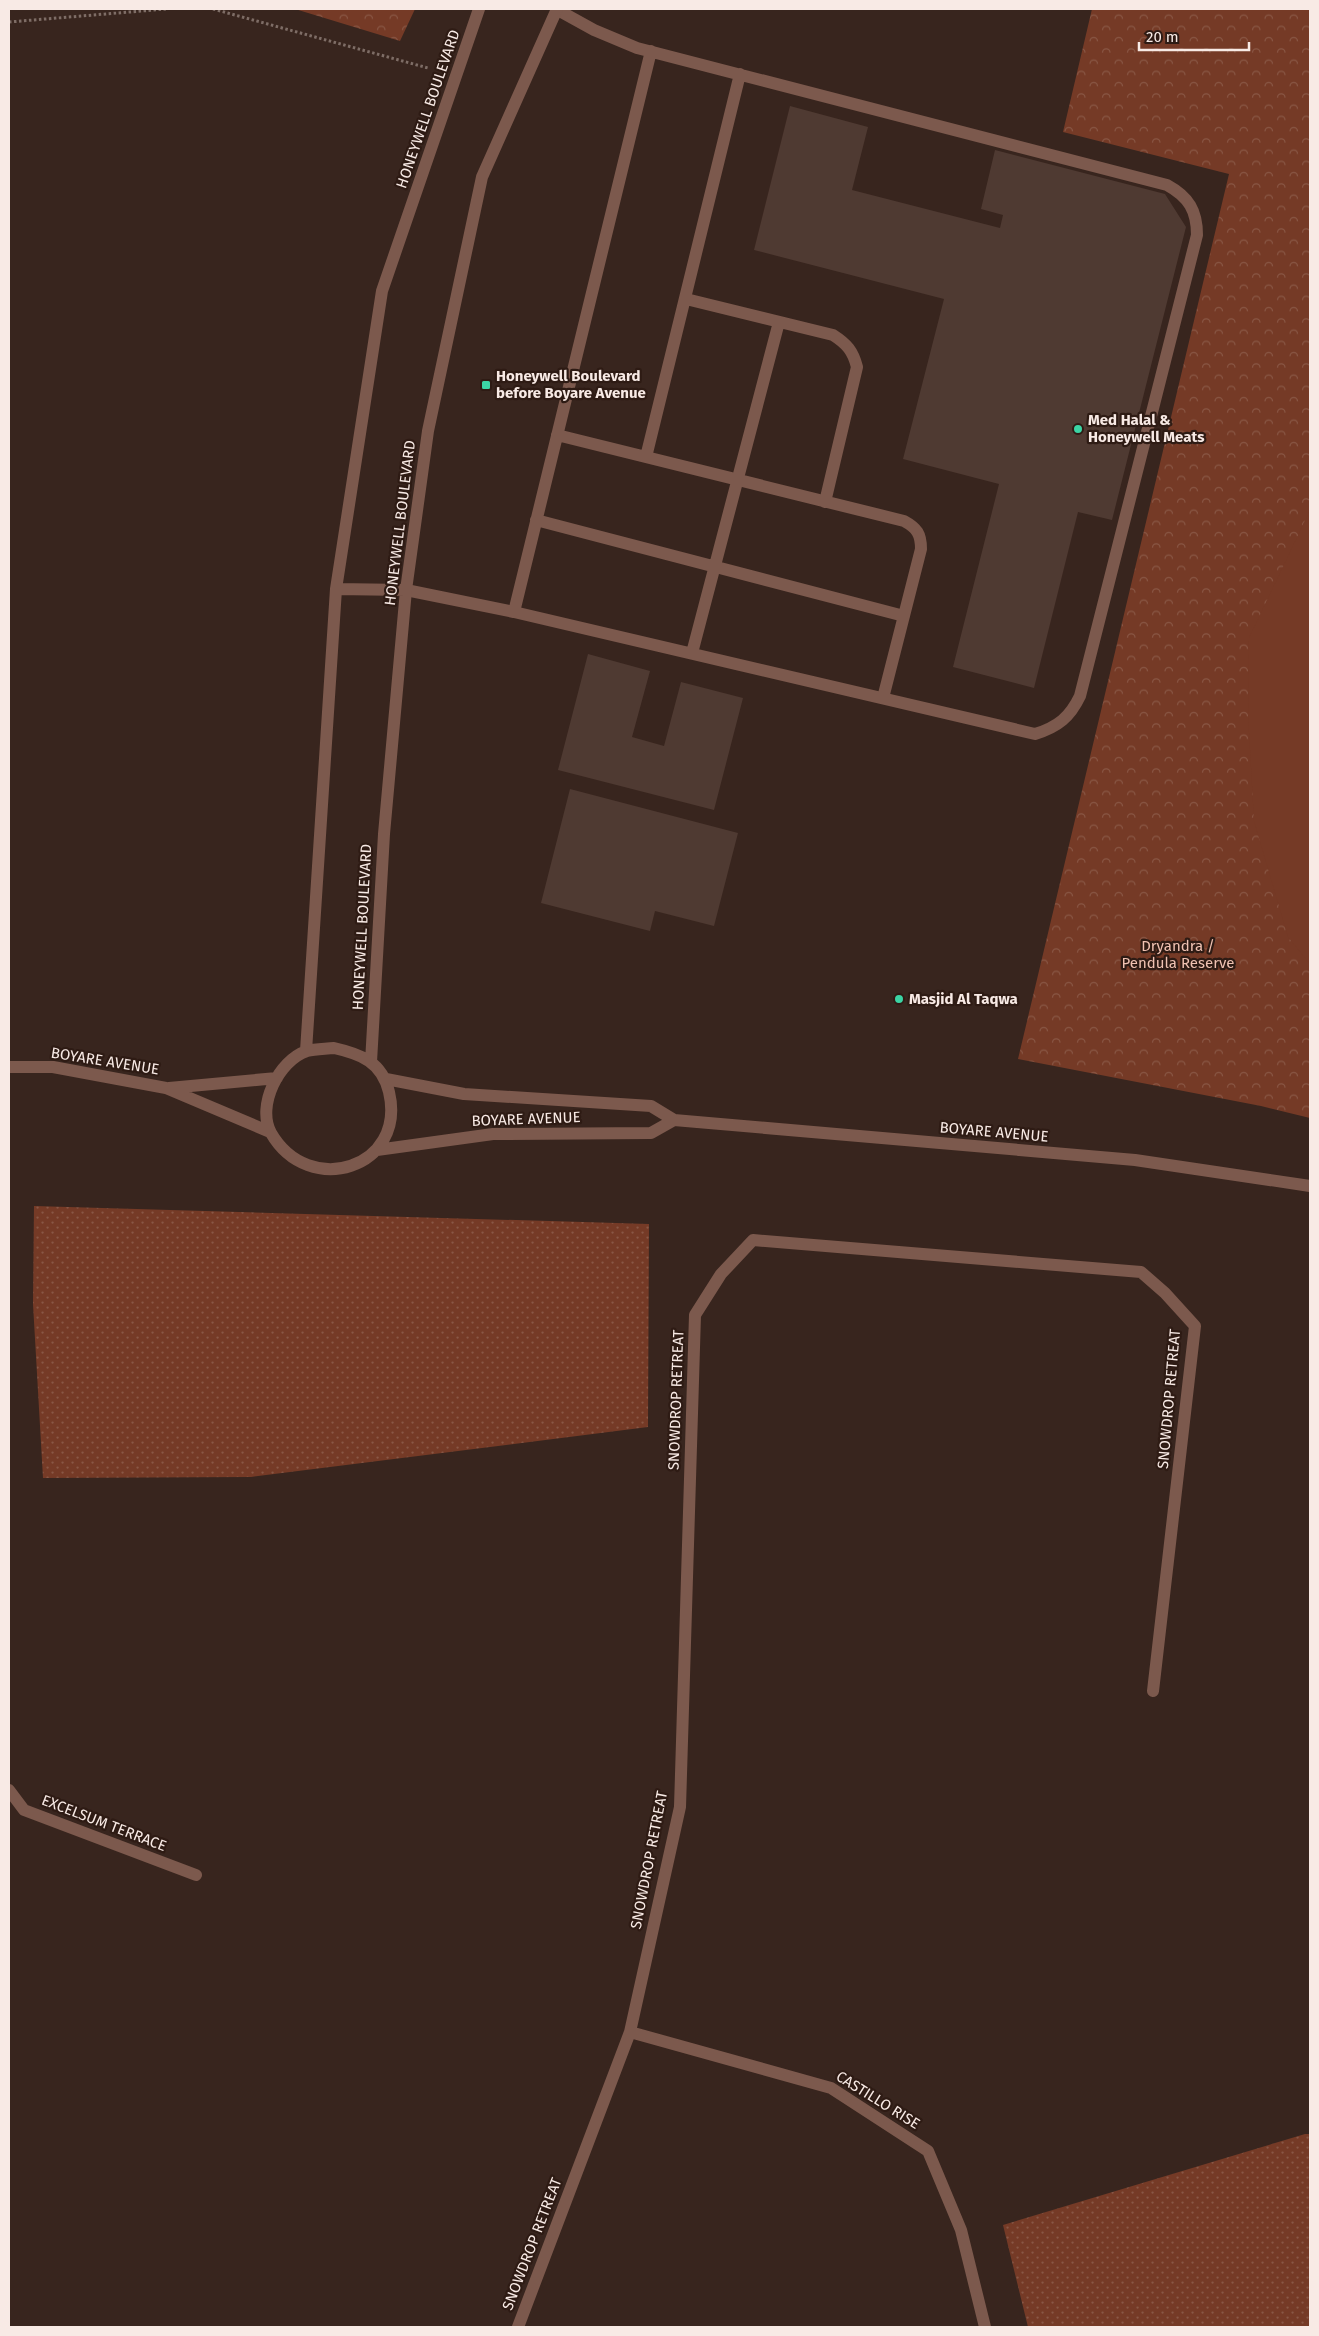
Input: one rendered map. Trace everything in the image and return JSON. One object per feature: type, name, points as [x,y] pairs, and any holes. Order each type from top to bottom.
[{"type":"street","name":"HONEYWELL BOULEVARD","points":[[306,1051],[336,589],[382,291],[480,9]]},
{"type":"street","name":"HONEYWELL BOULEVARD","points":[[371,1062],[384,834],[406,590],[428,431],[482,177],[556,9]]},
{"type":"street","points":[[336,589],[406,590],[514,612],[1036,734],[1050,729],[1064,720],[1073,710],[1080,696],[1195,245],[1197,219],[1191,206],[1180,192],[1167,185],[650,51],[615,40],[556,9]]},
{"type":"street","points":[[514,612],[650,51]]},
{"type":"street","points":[[646,457],[740,74]]},
{"type":"street","points":[[686,299],[833,335],[846,344],[854,355],[857,367],[825,502]]},
{"type":"street","points":[[692,653],[779,322]]},
{"type":"street","points":[[557,435],[904,522],[919,532],[921,549],[883,698]]},
{"type":"street","points":[[536,520],[904,616]]},
{"type":"street","points":[[334,1048],[358,1053],[371,1062],[386,1079],[392,1107],[389,1128],[377,1150],[360,1163],[337,1170],[316,1168],[297,1161],[270,1132],[266,1104],[277,1078],[285,1066],[306,1051],[334,1048]]},
{"type":"street","name":"BOYARE AVENUE","points":[[9,1067],[53,1067],[166,1088],[270,1132]]},
{"type":"street","name":"BOYARE AVENUE","points":[[166,1088],[277,1078]]},
{"type":"street","name":"BOYARE AVENUE","points":[[386,1079],[464,1094],[651,1106],[674,1120],[1135,1160],[1310,1186]]},
{"type":"street","name":"BOYARE AVENUE","points":[[377,1150],[494,1134],[651,1133],[674,1120]]},
{"type":"street","name":"SNOWDROP RETREAT","points":[[518,2327],[630,2032],[680,1807],[695,1315],[721,1274],[754,1240],[1141,1272],[1165,1293],[1195,1326],[1153,1691]]},
{"type":"street","name":"EXCELSUM TERRACE","points":[[9,1790],[24,1810],[196,1875]]},
{"type":"street","name":"CASTILLO RISE","points":[[630,2032],[831,2088],[928,2151],[961,2230],[985,2327]]},
{"type":"path","points":[[9,22],[166,9]]},
{"type":"path","points":[[213,9],[428,68]]},
{"type":"green space","points":[[295,9],[415,9],[400,41]]},
{"type":"green space","name":"Dryandra / Pendula Reserve","points":[[1092,9],[1310,9],[1310,1118],[1261,1106],[1018,1059],[1229,174],[1063,132]]},
{"type":"green space","points":[[1310,510],[1310,964],[1288,937],[1254,821],[1248,715],[1249,638]]},
{"type":"green space","points":[[34,1206],[649,1224],[648,1427],[251,1477],[43,1478],[33,1304]]},
{"type":"green space","points":[[1310,2134],[1310,2327],[1028,2327],[1003,2225]]},
{"type":"building","points":[[790,106],[868,127],[852,190],[1000,228],[1003,215],[981,209],[995,150],[1165,194],[1186,227],[1112,520],[1078,512],[1034,688],[953,667],[999,484],[903,459],[944,299],[754,250]]},
{"type":"building","points":[[588,654],[650,671],[632,737],[664,746],[681,682],[743,698],[714,810],[558,770]]},
{"type":"building","points":[[570,789],[738,833],[714,926],[655,911],[650,931],[541,903]]},
{"type":"place","name":"Honeywell Boulevard before Boyare Avenue","points":[[486,385]]},
{"type":"place","name":"Med Halal & Honeywell Meats","points":[[1078,429]]},
{"type":"place","name":"Masjid Al Taqwa","points":[[899,999]]}]
